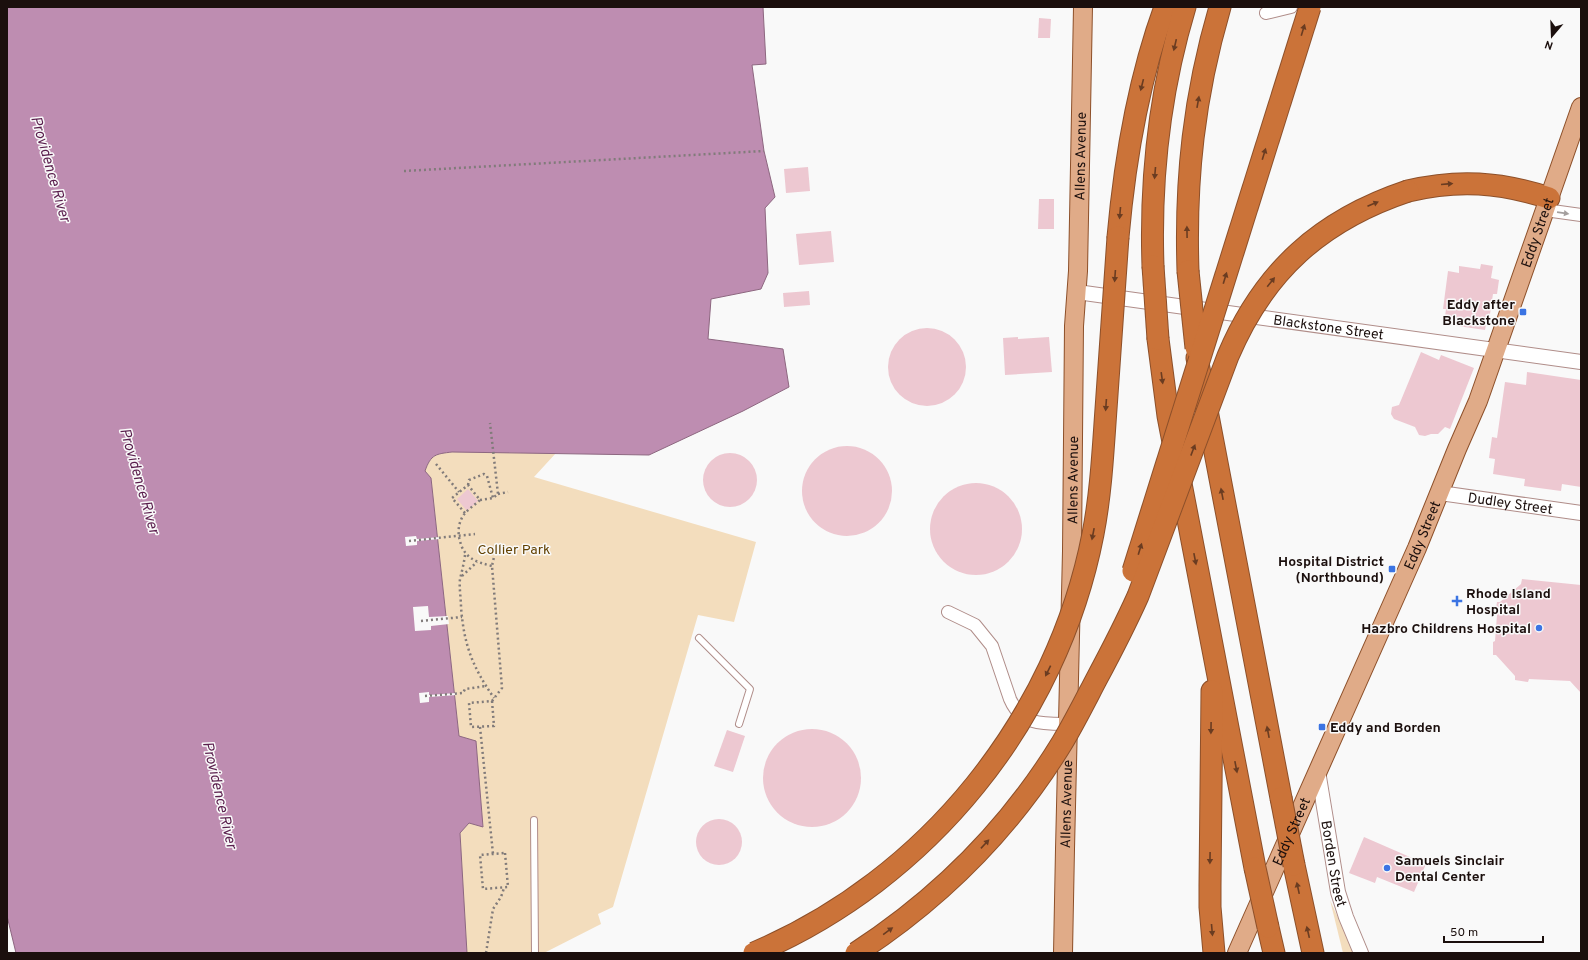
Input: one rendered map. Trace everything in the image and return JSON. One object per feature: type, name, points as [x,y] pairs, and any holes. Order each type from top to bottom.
[{"type":"highway","points":[[754,953],[807,927],[848,902],[886,874],[923,842],[957,807],[988,770],[1015,731],[1040,688],[1059,646],[1083,578],[1094,532],[1102,470],[1123,185],[1136,109],[1149,58],[1165,7]]},
{"type":"highway","points":[[1185,7],[1170,68],[1159,134],[1153,205],[1152,266],[1158,339],[1168,416],[1255,868],[1274,953]]},
{"type":"highway","points":[[1220,7],[1203,72],[1192,141],[1187,205],[1188,271],[1196,348],[1206,410],[1294,865],[1313,953]]},
{"type":"highway","points":[[1096,679],[1117,622],[1310,7]]},
{"type":"highway","points":[[856,953],[887,932],[925,902],[958,872],[991,838],[1022,801],[1049,763],[1074,722],[1096,679],[1111,654],[1138,596],[1228,356],[1250,312],[1280,271],[1321,234],[1365,208],[1408,191],[1442,184],[1478,183],[1516,189],[1547,204]]},
{"type":"highway","points":[[1212,647],[1210,907],[1214,953]]},
{"type":"main road","name":"Allens Avenue","points":[[1063,953],[1072,557],[1074,326],[1077,292],[1083,7]]},
{"type":"main road","name":"Eddy Street","points":[[1237,953],[1414,555],[1440,493],[1496,351],[1581,107]]},
{"type":"street","points":[[1266,13],[1291,7]]},
{"type":"street","points":[[1547,204],[1581,215]]},
{"type":"street","name":"Blackstone Street","points":[[1077,292],[1581,362]]},
{"type":"street","name":"Dudley Street","points":[[1440,493],[1581,512]]},
{"type":"street","points":[[948,612],[975,625],[992,646],[1012,705],[1021,715],[1034,722],[1068,724]]},
{"type":"street","name":"Borden Street","points":[[1318,771],[1338,892],[1346,917],[1361,953]]},
{"type":"lane","points":[[700,638],[750,689],[739,724]]},
{"type":"lane","points":[[534,820],[535,953]]},
{"type":"path","points":[[404,171],[764,151]]},
{"type":"path","points":[[490,423],[498,494]]},
{"type":"path","points":[[436,464],[459,492]]},
{"type":"path","points":[[465,513],[452,498],[468,485],[470,480],[484,474],[487,476],[493,498]]},
{"type":"path","points":[[468,485],[480,500]]},
{"type":"path","points":[[492,566],[477,562],[466,555],[462,549],[458,535],[460,520],[465,513],[480,500],[493,498],[498,494],[508,492]]},
{"type":"path","points":[[409,541],[475,534]]},
{"type":"path","points":[[466,555],[461,576],[462,617],[465,638],[470,657],[480,677],[494,698]]},
{"type":"path","points":[[492,701],[469,703],[471,728],[494,726],[492,701],[502,688],[492,566],[494,557]]},
{"type":"path","points":[[461,576],[477,562]]},
{"type":"path","points":[[421,621],[462,617]]},
{"type":"path","points":[[425,696],[463,693],[465,690],[486,686]]},
{"type":"path","points":[[480,727],[493,854]]},
{"type":"path","points":[[506,853],[508,887],[483,889],[480,855],[493,854],[506,853]]},
{"type":"path","points":[[486,952],[493,910],[501,897],[504,888]]},
{"type":"green space","name":"Collier Park","points":[[452,452],[556,453],[534,477],[756,542],[734,622],[698,615],[613,907],[598,914],[601,924],[544,953],[467,953],[460,833],[469,823],[483,827],[476,742],[459,736],[431,478],[425,471],[432,458],[438,454]]},
{"type":"green space","points":[[1330,900],[1354,953],[1343,953]]},
{"type":"water","name":"Providence River","points":[[7,7],[763,7],[766,64],[752,65],[764,151],[775,197],[765,208],[768,273],[761,289],[711,299],[708,339],[783,349],[789,387],[743,411],[649,455],[452,452],[438,454],[432,458],[425,471],[431,478],[459,736],[476,741],[483,827],[469,823],[460,833],[467,953],[16,953],[7,916]]},
{"type":"pier","points":[[416,536],[417,539],[440,537],[440,539],[417,541],[417,545],[406,546],[405,537]]},
{"type":"pier","points":[[428,606],[429,617],[448,616],[449,624],[431,626],[431,630],[415,631],[413,607]]},
{"type":"pier","points":[[429,692],[429,695],[456,693],[457,695],[429,697],[429,702],[420,703],[419,693]]},
{"type":"building","points":[[1039,18],[1051,19],[1050,38],[1038,38]]},
{"type":"building","points":[[808,167],[810,191],[786,193],[784,169]]},
{"type":"building","points":[[1039,199],[1054,199],[1054,229],[1038,229]]},
{"type":"building","points":[[831,231],[834,262],[799,265],[796,234]]},
{"type":"building","points":[[1481,264],[1493,266],[1491,278],[1499,280],[1497,294],[1493,294],[1490,314],[1488,314],[1485,330],[1444,324],[1446,309],[1443,309],[1448,271],[1459,273],[1459,266],[1480,269]]},
{"type":"building","points":[[809,291],[810,305],[784,307],[783,293]]},
{"type":"building","points":[[927,328],[942,331],[955,339],[963,352],[966,367],[963,382],[955,395],[942,403],[927,406],[912,403],[899,395],[891,382],[888,367],[891,352],[899,339],[912,331]]},
{"type":"building","points":[[1018,337],[1018,339],[1049,337],[1052,372],[1005,375],[1003,338]]},
{"type":"building","points":[[1421,352],[1439,360],[1441,355],[1474,368],[1450,429],[1445,427],[1438,434],[1425,436],[1419,435],[1415,427],[1394,419],[1391,414],[1392,407],[1399,405]]},
{"type":"building","points":[[1527,372],[1581,380],[1581,487],[1562,484],[1561,491],[1524,486],[1525,479],[1493,474],[1495,459],[1489,458],[1492,437],[1497,438],[1505,382],[1526,385]]},
{"type":"building","points":[[847,446],[856,447],[872,454],[884,466],[891,482],[891,500],[884,516],[872,528],[856,535],[847,536],[838,535],[822,528],[810,516],[803,500],[802,491],[803,482],[810,466],[822,454],[838,447]]},
{"type":"building","points":[[725,453],[735,453],[745,457],[753,465],[757,475],[757,485],[753,495],[745,503],[735,507],[725,507],[715,503],[707,495],[703,485],[703,475],[707,465],[715,457]]},
{"type":"building","points":[[976,483],[994,487],[1008,497],[1018,511],[1022,529],[1018,547],[1008,561],[994,571],[976,575],[958,571],[944,561],[934,547],[930,529],[934,511],[944,497],[958,487]]},
{"type":"building","points":[[468,489],[478,501],[467,511],[457,499]]},
{"type":"building","name":"Hazbro Childrens Hospital","points":[[1522,579],[1581,585],[1581,693],[1570,681],[1529,679],[1528,682],[1515,680],[1515,676],[1496,655],[1493,655],[1497,602],[1500,602],[1521,584]]},
{"type":"building","points":[[812,729],[831,733],[846,744],[857,759],[861,778],[857,797],[846,812],[831,823],[812,827],[793,823],[778,812],[767,797],[763,778],[767,759],[778,744],[793,733]]},
{"type":"building","points":[[727,730],[745,736],[733,772],[714,766]]},
{"type":"building","points":[[719,819],[732,823],[738,829],[742,842],[738,855],[732,861],[719,865],[706,861],[700,855],[696,842],[700,829],[706,823]]},
{"type":"building","name":"Samuels Sinclair Dental Center","points":[[1364,837],[1426,864],[1414,892],[1377,877],[1375,883],[1349,873]]},
{"type":"place","name":"Eddy after Blackstone","points":[[1523,312]]},
{"type":"place","name":"Hospital District (Northbound)","points":[[1392,569]]},
{"type":"place","name":"Rhode Island Hospital","points":[[1457,601]]},
{"type":"place","name":"Hazbro Childrens Hospital","points":[[1539,628]]},
{"type":"place","name":"Eddy and Borden","points":[[1322,727]]},
{"type":"place","name":"Samuels Sinclair Dental Center","points":[[1387,868]]}]
